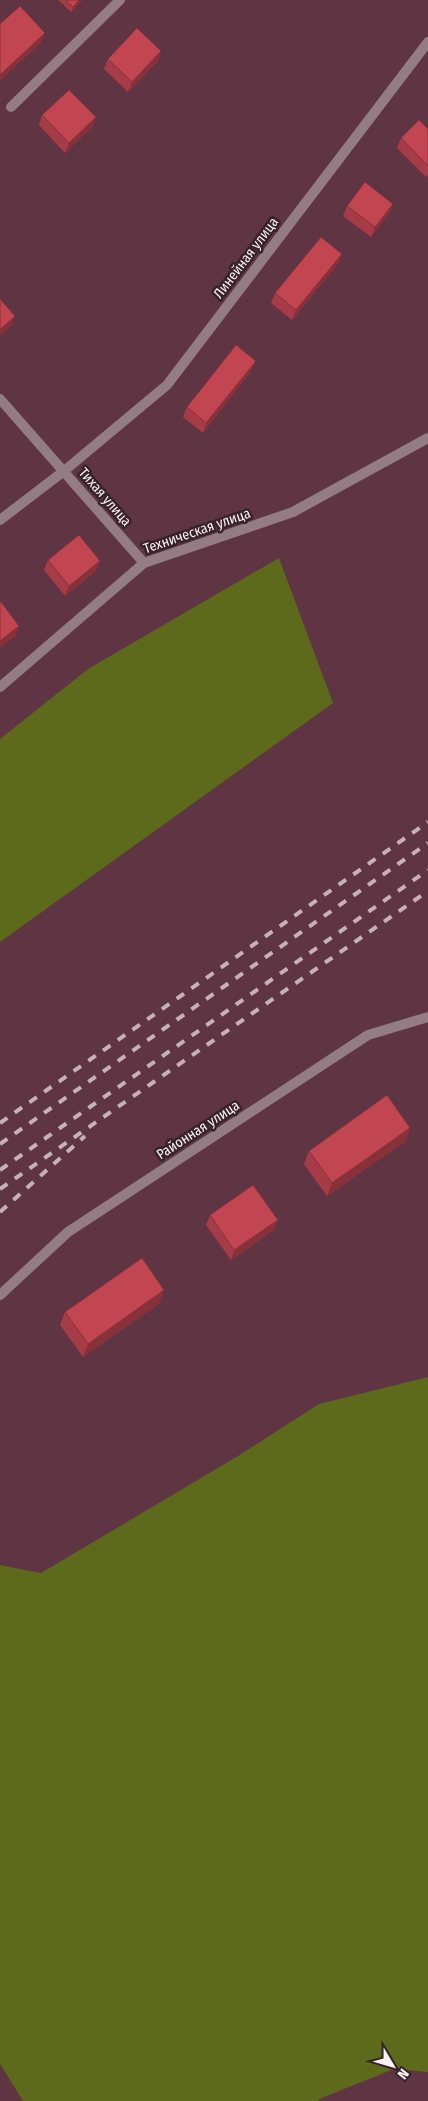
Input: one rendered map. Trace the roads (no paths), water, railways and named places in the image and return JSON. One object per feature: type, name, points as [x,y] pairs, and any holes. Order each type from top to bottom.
[{"type":"street","points":[[11,107],[120,0]]},
{"type":"street","name":"Линейная улица","points":[[64,471],[166,385],[428,42]]},
{"type":"street","name":"Тихая улица","points":[[0,399],[144,563]]},
{"type":"street","name":"Техническая улица","points":[[0,687],[144,563],[293,512],[428,438]]},
{"type":"street","name":"Тихая улица","points":[[0,520],[64,471]]},
{"type":"street","name":"Районная улица","points":[[0,1295],[68,1232],[368,1035],[428,1017]]},
{"type":"railway","points":[[0,1123],[428,822]]},
{"type":"railway","points":[[0,1144],[428,843]]},
{"type":"railway","points":[[0,1170],[428,870]]},
{"type":"railway","points":[[0,1189],[428,891]]},
{"type":"railway","points":[[0,1212],[85,1136]]}]
